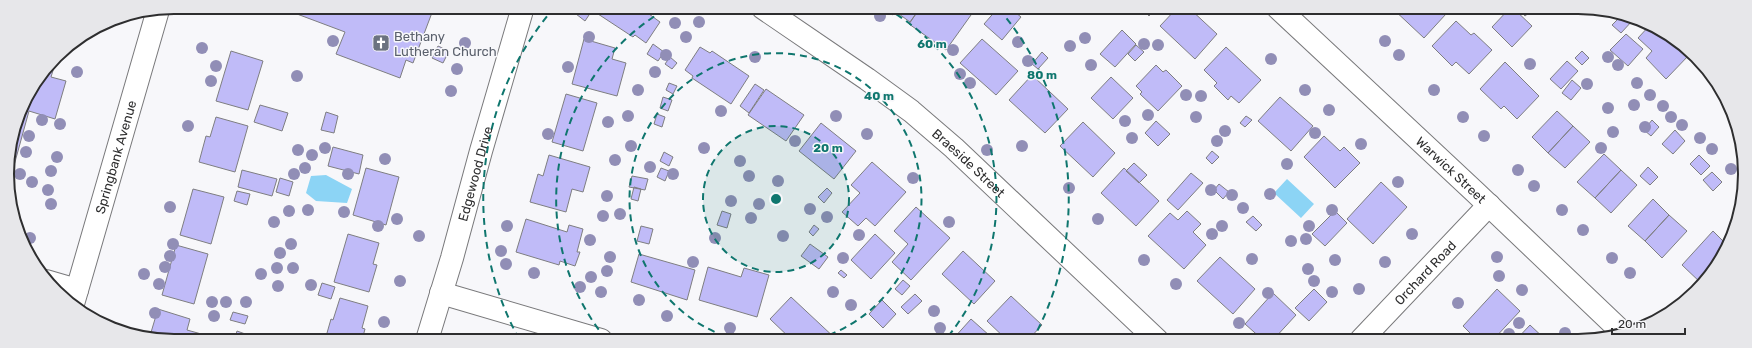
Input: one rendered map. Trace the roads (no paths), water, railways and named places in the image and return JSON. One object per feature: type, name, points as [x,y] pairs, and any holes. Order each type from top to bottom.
[{"type":"street","name":"Edgewood Drive","points":[[429,334],[452,258],[479,157],[521,14]]},
{"type":"street","name":"Braeside Street","points":[[772,14],[911,111],[954,148],[1151,334]]},
{"type":"street","name":"Warwick Street","points":[[1284,14],[1489,205],[1619,329]]},
{"type":"street","name":"Springbank Avenue","points":[[75,297],[157,15]]},
{"type":"street","name":"Orchard Road","points":[[1367,334],[1489,205]]},
{"type":"street","points":[[441,293],[581,334]]},
{"type":"water","points":[[326,175],[352,189],[347,203],[316,201],[306,193],[311,176]]},
{"type":"water","points":[[1287,179],[1314,204],[1301,218],[1274,193]]},
{"type":"place","name":"Bethany Lutheran Church","points":[[381,43]]}]
